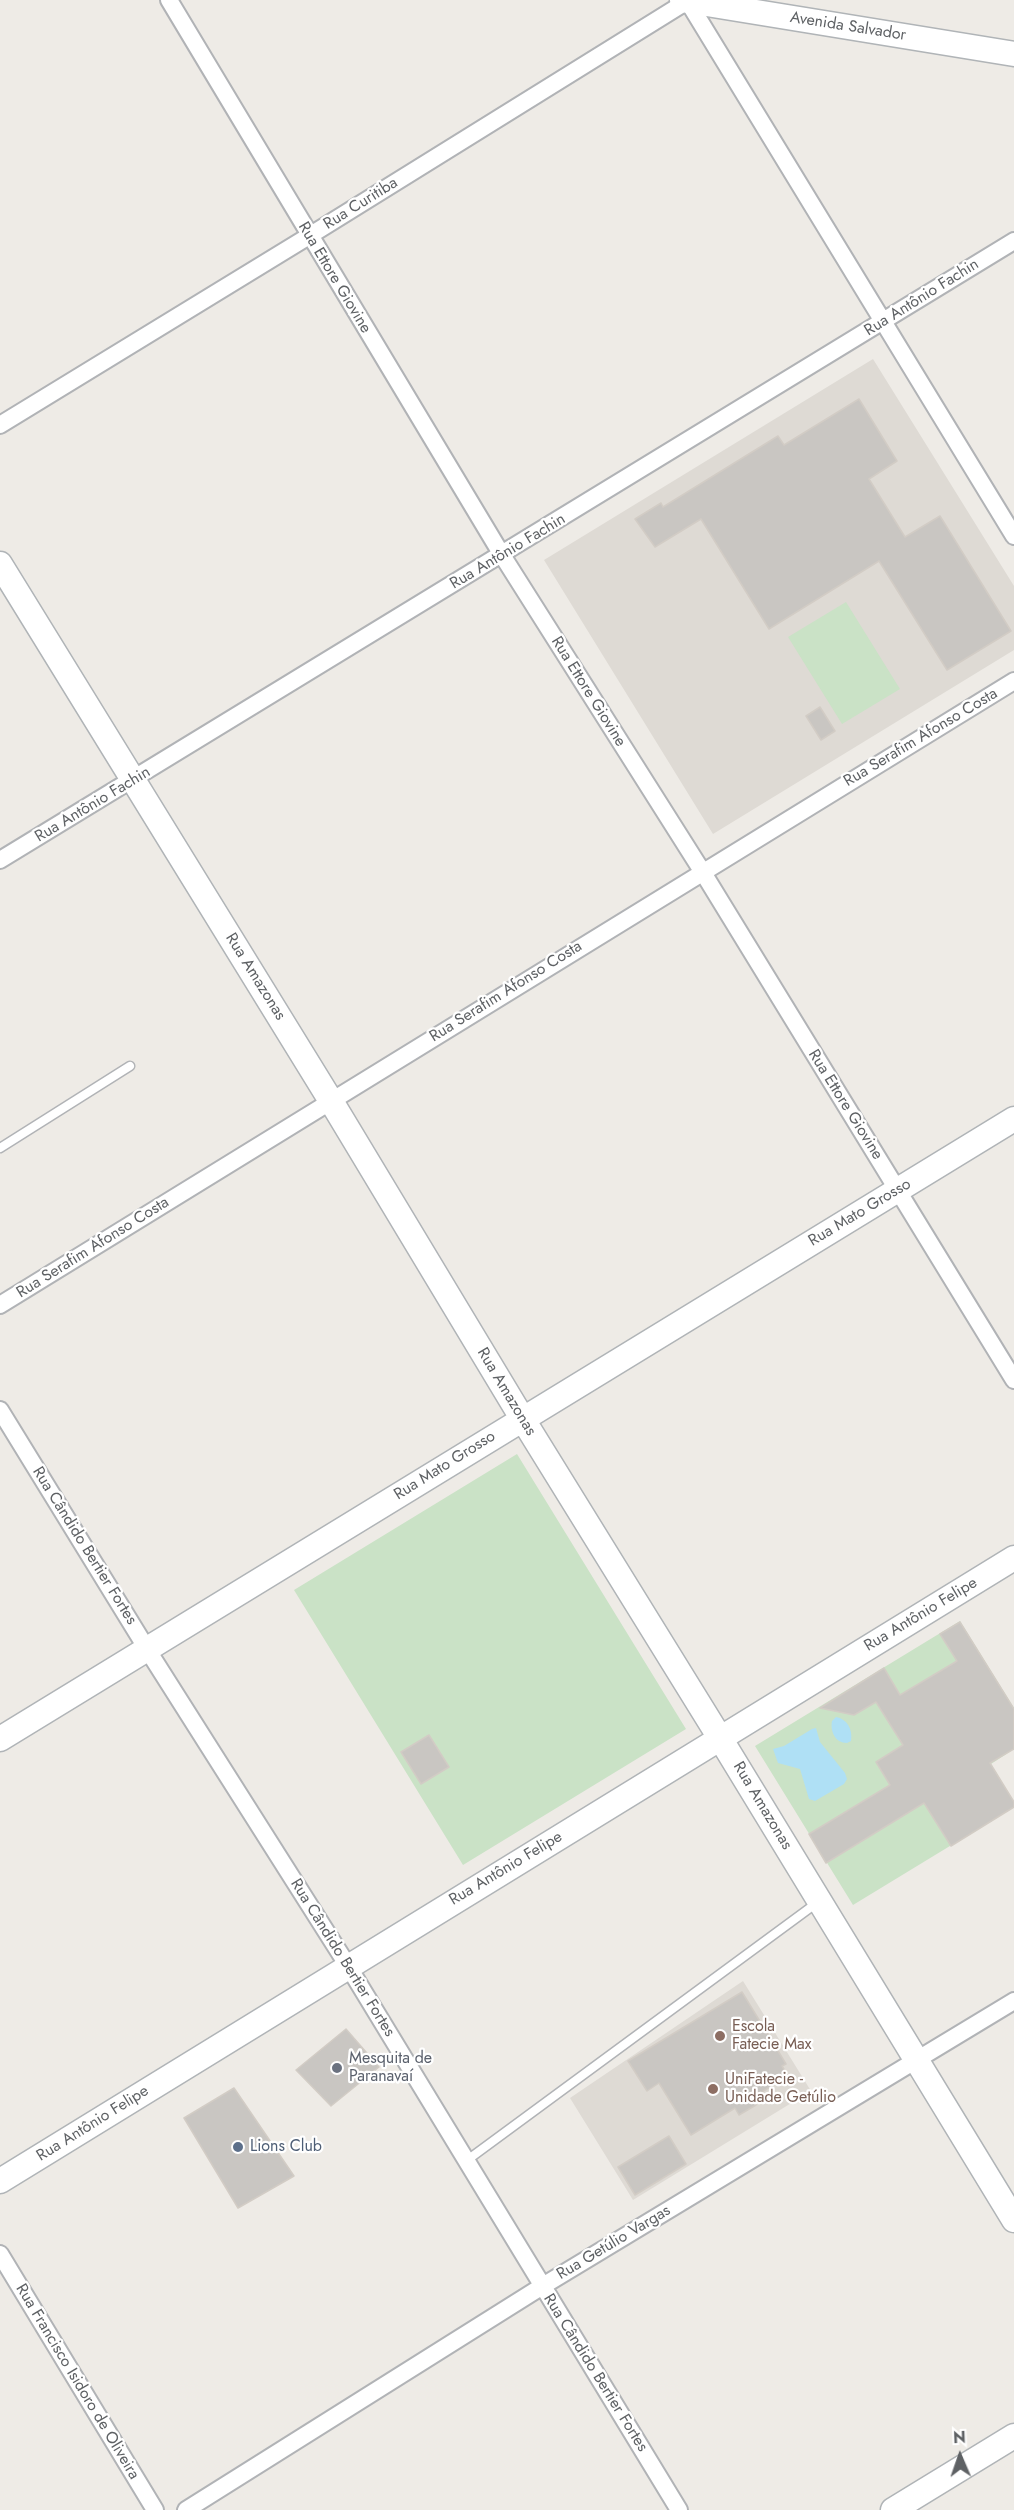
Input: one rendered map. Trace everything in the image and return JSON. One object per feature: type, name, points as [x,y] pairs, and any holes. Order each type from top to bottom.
[{"type":"street","name":"Rua Ettore Giovine","points":[[169,0],[502,555],[702,871],[1014,1380]]},
{"type":"street","name":"Rua Curitiba","points":[[0,424],[309,236],[686,0]]},
{"type":"street","name":"Avenida Salvador","points":[[686,0],[1014,54]]},
{"type":"street","points":[[686,0],[1014,536]]},
{"type":"street","name":"Rua Antônio Fachin","points":[[0,860],[1014,241]]},
{"type":"street","name":"Rua Amazonas","points":[[0,564],[331,1101],[522,1419],[820,1900],[1014,2220]]},
{"type":"street","name":"Rua Serafim Afonso Costa","points":[[0,1305],[1014,681]]},
{"type":"street","name":"Rua Mato Grosso","points":[[0,1739],[1014,1119]]},
{"type":"street","name":"Rua Cândido Bertier Fortes","points":[[0,1410],[147,1649],[348,1966],[541,2287],[679,2510]]},
{"type":"street","name":"Rua Antônio Felipe","points":[[0,2181],[1014,1558]]},
{"type":"street","name":"Rua Getúlio Vargas","points":[[186,2510],[541,2287],[1014,2001]]},
{"type":"street","name":"Rua Francisco Isidoro de Oliveira","points":[[0,2254],[155,2510]]},
{"type":"street","points":[[893,2510],[1014,2436]]},
{"type":"lane","points":[[0,1148],[130,1066]]},
{"type":"lane","points":[[465,2161],[820,1900]]},
{"type":"shaded area","points":[[873,359],[1014,586],[1014,650],[713,834],[544,560]]},
{"type":"shaded area","name":"Escola Fatecie Max","points":[[743,1981],[811,2091],[633,2200],[570,2098]]},
{"type":"green space","points":[[846,602],[900,689],[842,724],[788,637]]},
{"type":"green space","points":[[517,1454],[686,1729],[463,1865],[294,1590]]},
{"type":"green space","points":[[960,1621],[1014,1708],[1014,1749],[991,1764],[1014,1802],[1014,1807],[853,1905],[755,1746]]},
{"type":"water","points":[[836,1717],[848,1725],[851,1741],[847,1743],[839,1741],[834,1736],[832,1721]]},
{"type":"water","points":[[816,1728],[820,1742],[845,1773],[847,1779],[844,1784],[815,1801],[809,1799],[800,1769],[778,1763],[773,1749],[784,1746]]},
{"type":"building","points":[[859,399],[897,461],[869,479],[905,537],[940,516],[1011,631],[947,670],[879,561],[769,629],[701,519],[655,547],[635,519],[661,503],[663,507],[778,436],[784,445]]},
{"type":"building","points":[[820,707],[835,731],[821,740],[806,716]]},
{"type":"building","points":[[960,1622],[1014,1709],[1014,1749],[990,1763],[1014,1802],[1014,1807],[951,1846],[924,1803],[826,1863],[809,1834],[890,1785],[876,1762],[903,1745],[876,1702],[854,1715],[820,1708],[884,1668],[900,1695],[957,1661],[940,1634]]},
{"type":"building","points":[[429,1735],[449,1767],[421,1784],[401,1752]]},
{"type":"building","points":[[742,1992],[786,2064],[782,2066],[788,2076],[752,2098],[756,2105],[739,2115],[735,2108],[691,2135],[659,2083],[647,2091],[628,2061]]},
{"type":"building","name":"Mesquita de Paranavaí","points":[[346,2029],[379,2067],[331,2106],[296,2070]]},
{"type":"building","name":"Lions Club","points":[[234,2088],[294,2176],[238,2208],[184,2118]]},
{"type":"building","points":[[669,2136],[686,2164],[635,2195],[618,2167]]},
{"type":"place","name":"Escola Fatecie Max","points":[[720,2036]]},
{"type":"place","name":"Mesquita de Paranavaí","points":[[337,2068]]},
{"type":"place","name":"UniFatecie - Unidade Getúlio","points":[[713,2089]]},
{"type":"place","name":"Lions Club","points":[[238,2147]]}]
